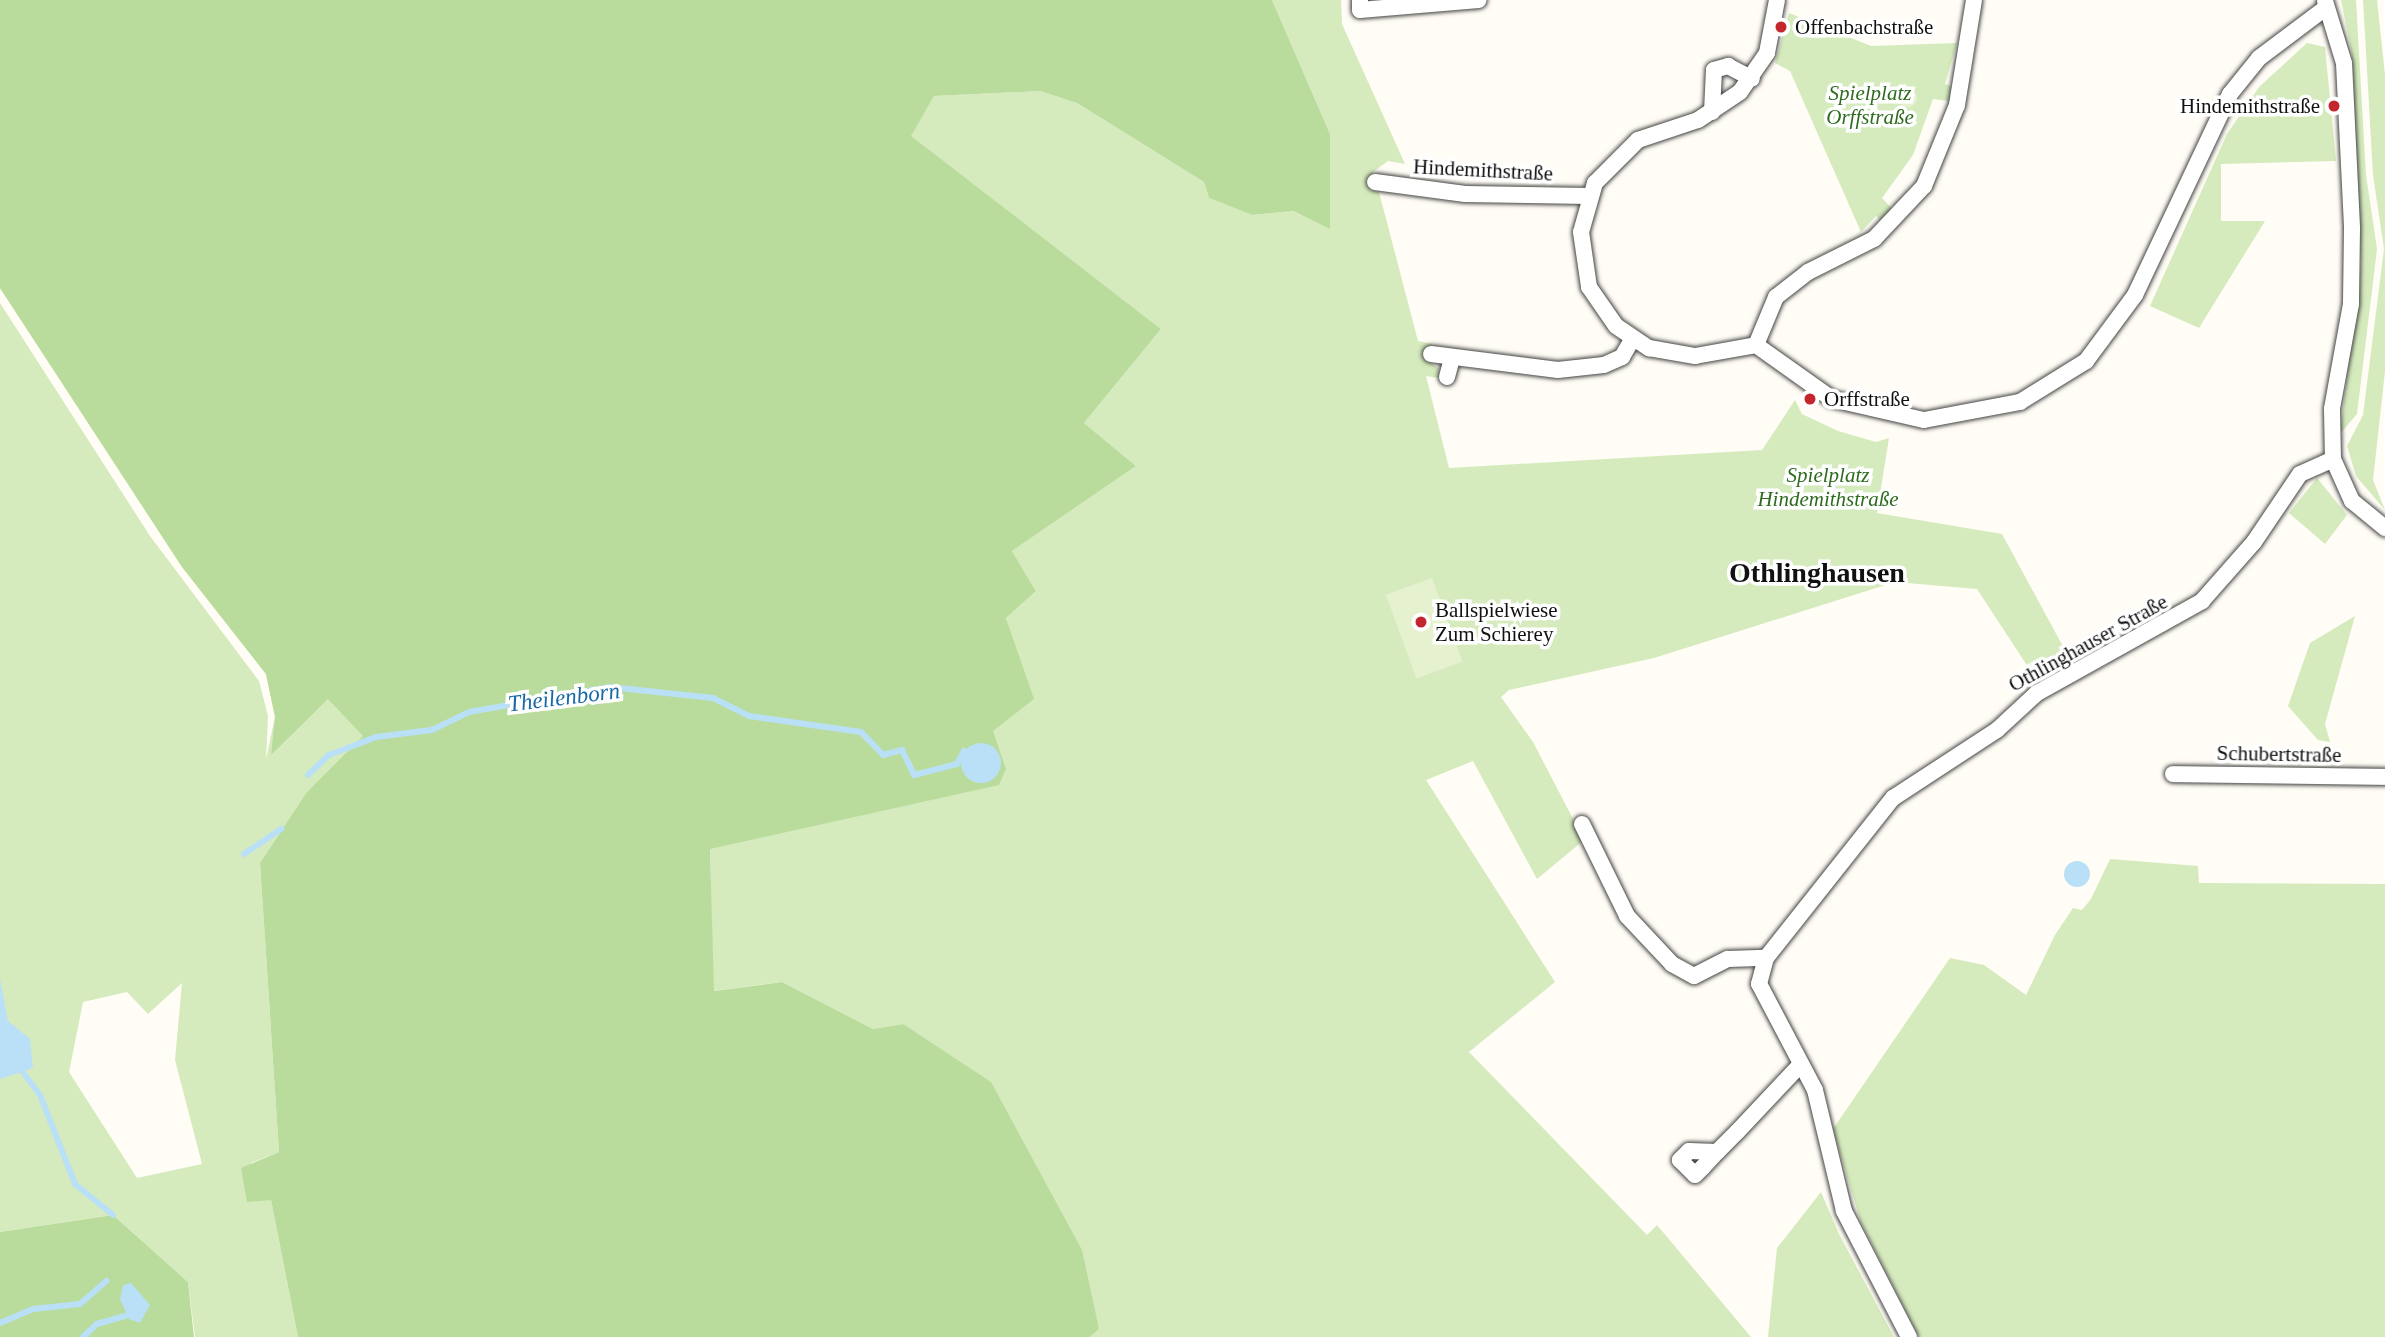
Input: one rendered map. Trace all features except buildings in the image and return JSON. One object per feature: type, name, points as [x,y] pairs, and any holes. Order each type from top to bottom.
[{"type":"street","points":[[1360,0],[1360,10],[1479,0]]},
{"type":"street","points":[[1756,345],[1771,305],[1786,288],[1874,239],[1924,186],[1957,105],[1974,0]]},
{"type":"street","points":[[1777,6],[1772,40],[1752,79],[1712,112],[1630,145],[1604,169],[1589,196],[1582,216],[1582,265],[1594,298],[1632,340],[1695,356],[1756,345],[1820,393],[1897,418],[1978,415],[2056,382],[2086,361],[2119,323],[2230,94],[2259,58],[2324,5],[2336,29],[2344,63],[2352,229],[2351,304],[2332,409],[2333,458],[2352,501],[2385,528]]},
{"type":"street","points":[[1712,112],[1714,70],[1728,66],[1752,79]]},
{"type":"street","name":"Hindemithstraße","points":[[1375,182],[1465,194],[1589,196]]},
{"type":"street","points":[[1430,354],[1515,370],[1584,368],[1622,357],[1632,340]]},
{"type":"street","points":[[1447,377],[1452,358]]},
{"type":"street","name":"Othlinghauser Straße","points":[[1766,958],[1893,799],[1997,730],[2037,693],[2202,601],[2255,542],[2300,474],[2333,458]]},
{"type":"street","name":"Schubertstraße","points":[[2173,774],[2385,777]]},
{"type":"street","points":[[1582,824],[1627,916],[1672,964],[1694,976],[1728,958],[1766,958],[1759,984],[1815,1090],[1844,1211],[1909,1337]]},
{"type":"street","points":[[1717,1152],[1801,1064]]},
{"type":"green space","name":"Spielplatz Hindemithstraße","points":[[0,0],[1033,699],[1006,618],[1036,591],[1012,551],[1136,466],[1084,423],[1161,329],[910,136],[934,96],[1040,91],[1077,103],[1204,182],[1209,198],[1252,215],[1292,211],[1329,228],[1330,134],[1272,0],[1341,0],[1342,24],[1405,164],[1388,161],[1373,172],[1370,190],[1379,192],[1418,341],[1432,344],[1429,362],[1439,368],[1439,378],[1426,376],[1449,468],[1762,450],[1795,400],[1802,414],[1838,431],[1876,442],[1889,438],[1877,513],[2002,534],[2066,652],[2030,670],[1977,589],[1895,582],[1654,658],[1509,690],[1501,697],[1533,742],[1584,840],[1537,879],[1473,761],[1426,780],[1555,982],[1469,1052],[1647,1235],[1657,1225],[1751,1337],[1090,1337],[1099,1329],[903,1024],[873,1029],[782,982],[713,991],[710,848],[384,721],[306,793],[260,863],[279,1152],[251,1163],[271,1200],[298,1337],[195,1337],[188,1282],[113,1215],[0,1232],[0,303],[150,536],[259,681],[268,716],[266,759],[275,717],[266,674],[182,567],[0,288]],"holes":[[[182,983],[175,1060],[202,1164],[137,1178],[69,1072],[83,1002],[127,992],[148,1014]]]},
{"type":"green space","points":[[0,0],[1272,0],[1330,134],[1330,229],[1293,211],[1252,215],[1209,198],[1204,182],[1077,103],[1040,91],[934,96],[911,136],[1161,329],[1084,423],[1136,466],[1012,551],[1036,591],[1006,618],[1034,699],[993,731],[1006,769],[999,785],[710,849],[714,991],[782,982],[873,1029],[903,1024],[991,1082],[1082,1250],[1099,1329],[1090,1337],[298,1337],[271,1200],[247,1202],[241,1168],[279,1152],[260,863],[306,793],[363,736],[328,699],[271,755],[275,717],[266,674],[182,567],[0,288]]},
{"type":"green space","points":[[2341,0],[2356,0],[2366,175],[2377,249],[2357,414],[2340,434],[2361,265],[2352,54]]},
{"type":"green space","points":[[2363,0],[2377,0],[2385,75],[2385,371],[2373,480],[2385,510],[2356,476],[2347,446],[2363,415],[2384,249],[2373,175]]},
{"type":"green space","name":"Spielplatz Orffstraße","points":[[1789,13],[1871,46],[1957,43],[1945,84],[1951,86],[1950,101],[1933,99],[1913,155],[1882,198],[1894,211],[1880,220],[1876,216],[1861,232],[1790,71],[1775,63]]},
{"type":"green space","points":[[2307,43],[2325,47],[2336,161],[2221,164],[2221,221],[2265,221],[2199,328],[2150,306],[2227,134],[2259,87]]},
{"type":"green space","points":[[1908,89],[1914,92],[1917,98],[1914,104],[1908,107],[1902,104],[1899,98],[1902,92]]},
{"type":"green space","points":[[2317,478],[2347,515],[2325,544],[2289,513]]},
{"type":"green space","name":"Ballspielwiese Zum Schierey","points":[[1432,578],[1462,662],[1416,678],[1386,595]]},
{"type":"green space","points":[[2355,616],[2325,724],[2330,742],[2318,740],[2288,706],[2310,643]]},
{"type":"green space","points":[[2110,859],[2198,866],[2199,883],[2385,884],[2385,1337],[1919,1337],[1860,1220],[1833,1129],[1950,958],[1984,965],[2026,995],[2055,935],[2073,908],[2082,910],[2091,899]]},
{"type":"green space","points":[[1821,1192],[1839,1234],[1894,1337],[1768,1337],[1777,1248]]},
{"type":"green space","points":[[113,1215],[188,1282],[194,1337],[0,1337],[0,1232]]},
{"type":"water","points":[[981,743],[995,749],[1001,763],[995,777],[981,783],[967,777],[961,763],[967,749]]},
{"type":"water","points":[[2077,861],[2086,865],[2090,874],[2086,883],[2077,887],[2068,883],[2064,874],[2068,865]]},
{"type":"water","points":[[0,979],[8,1021],[30,1039],[33,1068],[0,1079]]},
{"type":"water","points":[[131,1283],[150,1305],[140,1323],[129,1319],[120,1299],[123,1285]]},
{"type":"waterway","name":"Theilenborn","points":[[308,775],[329,755],[376,737],[432,730],[469,712],[610,687],[713,698],[749,716],[861,732],[883,755],[902,750],[914,775],[957,764],[964,751]]},
{"type":"waterway","name":"Theilenborn","points":[[244,854],[281,829]]},
{"type":"waterway","points":[[22,1071],[40,1095],[75,1184],[113,1215]]},
{"type":"waterway","points":[[0,1323],[33,1309],[80,1304],[106,1281]]},
{"type":"waterway","points":[[83,1337],[97,1324],[125,1316]]},
{"type":"place","name":"Offenbachstraße","points":[[1781,27]]},
{"type":"place","name":"Hindemithstraße","points":[[2334,106]]},
{"type":"place","name":"Orffstraße","points":[[1810,399]]},
{"type":"place","name":"Ballspielwiese Zum Schierey","points":[[1421,622]]},
{"type":"district","name":"Othlinghausen","points":[[1817,573]]}]
